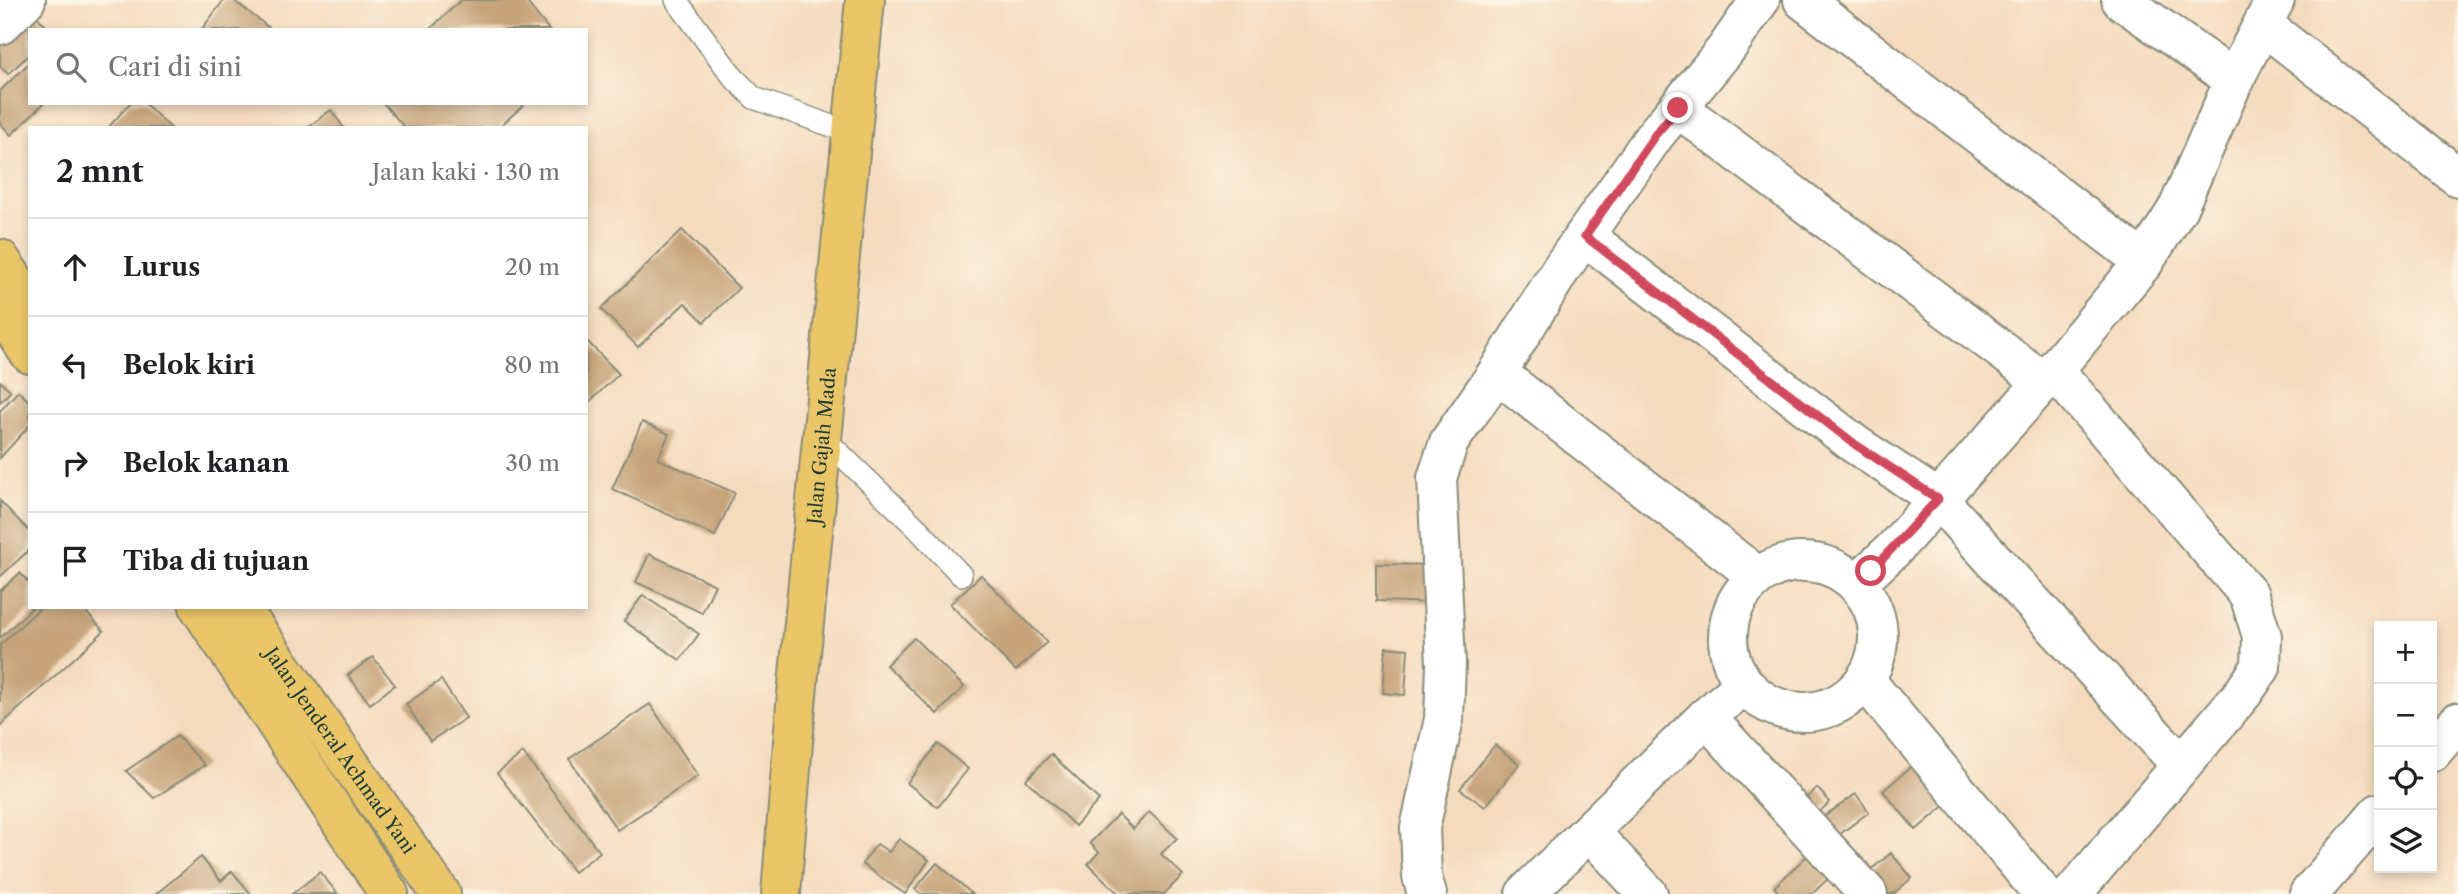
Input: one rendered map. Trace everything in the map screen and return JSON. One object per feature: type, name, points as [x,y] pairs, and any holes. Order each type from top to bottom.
[{"type":"main road","name":"Jalan Gajah Mada","points":[[781,894],[796,705],[854,134],[865,0]]},
{"type":"main road","points":[[0,259],[28,300]]},
{"type":"main road","points":[[0,310],[28,351]]},
{"type":"main road","points":[[200,609],[390,894]]},
{"type":"main road","name":"Jalan Jenderal Achmad Yani","points":[[241,609],[441,894]]},
{"type":"street","points":[[0,25],[26,0]]},
{"type":"street","points":[[1427,894],[1422,876],[1420,828],[1444,719],[1446,664],[1437,478],[1449,442],[1497,373],[1561,269],[1655,135],[1726,49],[1760,0]]},
{"type":"street","points":[[1803,0],[2144,262]]},
{"type":"street","points":[[2120,0],[2234,80]]},
{"type":"street","points":[[1856,584],[1894,550],[2049,376],[2144,262],[2178,208],[2234,80],[2269,12],[2456,172]]},
{"type":"street","points":[[1678,108],[2049,376],[2249,595],[2262,636],[2261,667],[2243,693],[2072,894]]},
{"type":"street","points":[[1585,236],[1856,445],[1938,499],[2181,765]]},
{"type":"street","points":[[1497,373],[1757,576]]},
{"type":"street","points":[[1808,562],[1835,569],[1856,584],[1871,606],[1878,631],[1876,656],[1865,680],[1840,703],[1806,713],[1772,706],[1744,685],[1730,658],[1728,628],[1737,599],[1757,576],[1781,565],[1808,562]]},
{"type":"street","points":[[1865,680],[2043,894]]},
{"type":"street","points":[[1525,894],[1706,717],[1744,685]]},
{"type":"street","points":[[1706,717],[1868,894]]},
{"type":"street","points":[[2436,747],[2458,722]]},
{"type":"street","points":[[2309,894],[2374,819]]},
{"type":"street","points":[[1590,832],[1648,894]]},
{"type":"lane","points":[[676,0],[734,78],[754,98],[854,134]]},
{"type":"lane","points":[[824,438],[919,530],[961,575]]},
{"type":"building","points":[[224,0],[233,0],[269,28],[203,28]]},
{"type":"building","points":[[461,0],[525,0],[547,28],[431,28]]},
{"type":"building","points":[[25,4],[48,28],[28,28],[28,56],[8,74],[0,66],[0,28]]},
{"type":"building","points":[[28,64],[28,105],[42,105],[11,135],[0,123],[0,91]]},
{"type":"building","points":[[128,105],[146,105],[169,126],[110,126]]},
{"type":"building","points":[[385,105],[524,105],[500,126],[403,126]]},
{"type":"building","points":[[331,110],[343,126],[310,126]]},
{"type":"building","points":[[682,230],[739,288],[704,322],[685,303],[638,347],[601,309]]},
{"type":"building","points":[[588,342],[619,374],[588,403]]},
{"type":"building","points":[[0,381],[11,391],[0,402]]},
{"type":"building","points":[[18,391],[28,400],[28,427],[0,458],[0,411]]},
{"type":"building","points":[[642,422],[669,434],[658,459],[735,493],[715,536],[612,489]]},
{"type":"building","points":[[0,501],[28,530],[28,551],[0,577]]},
{"type":"building","points":[[649,554],[715,585],[702,613],[636,582]]},
{"type":"building","points":[[1376,564],[1437,565],[1437,603],[1376,601]]},
{"type":"building","points":[[20,573],[28,582],[28,609],[31,609],[0,638],[0,591]]},
{"type":"building","points":[[981,575],[1047,642],[1016,671],[950,604]]},
{"type":"building","points":[[643,595],[699,634],[680,660],[624,621]]},
{"type":"building","points":[[39,609],[83,609],[104,631],[0,726],[0,645]]},
{"type":"building","points":[[914,638],[964,687],[937,714],[886,665]]},
{"type":"building","points":[[1386,647],[1408,649],[1405,695],[1383,693]]},
{"type":"building","points":[[373,657],[395,685],[370,704],[348,675]]},
{"type":"building","points":[[441,680],[466,718],[430,741],[406,704]]},
{"type":"building","points":[[650,704],[698,776],[617,830],[569,759]]},
{"type":"building","points":[[177,736],[205,765],[154,798],[126,771]]},
{"type":"building","points":[[938,744],[968,769],[938,807],[907,783]]},
{"type":"building","points":[[1495,745],[1519,764],[1485,807],[1460,789]]},
{"type":"building","points":[[523,753],[600,852],[574,872],[497,773]]},
{"type":"building","points":[[1051,754],[1099,800],[1075,826],[1026,780]]},
{"type":"building","points":[[1922,757],[1955,797],[1916,830],[1883,791]]},
{"type":"building","points":[[1817,788],[1830,802],[1816,815],[1803,801]]},
{"type":"building","points":[[1856,794],[1869,812],[1836,837],[1822,818]]},
{"type":"building","points":[[1149,812],[1177,838],[1161,854],[1183,875],[1164,894],[1119,894],[1088,864],[1099,852],[1090,843],[1118,814],[1133,829]]},
{"type":"building","points":[[899,839],[929,860],[905,894],[862,864],[877,844],[889,852]]},
{"type":"building","points":[[1811,852],[1832,875],[1812,894],[1780,894],[1774,887]]},
{"type":"building","points":[[1891,853],[1912,878],[1893,894],[1879,894],[1863,876]]},
{"type":"building","points":[[201,857],[221,881],[232,871],[251,894],[156,894]]},
{"type":"building","points":[[937,863],[972,894],[921,894],[915,889]]},
{"type":"building","points":[[320,872],[338,894],[292,894]]},
{"type":"route","points":[[1678,108],[1655,135],[1585,236],[1856,445],[1938,499],[1894,550],[1871,571]]}]
